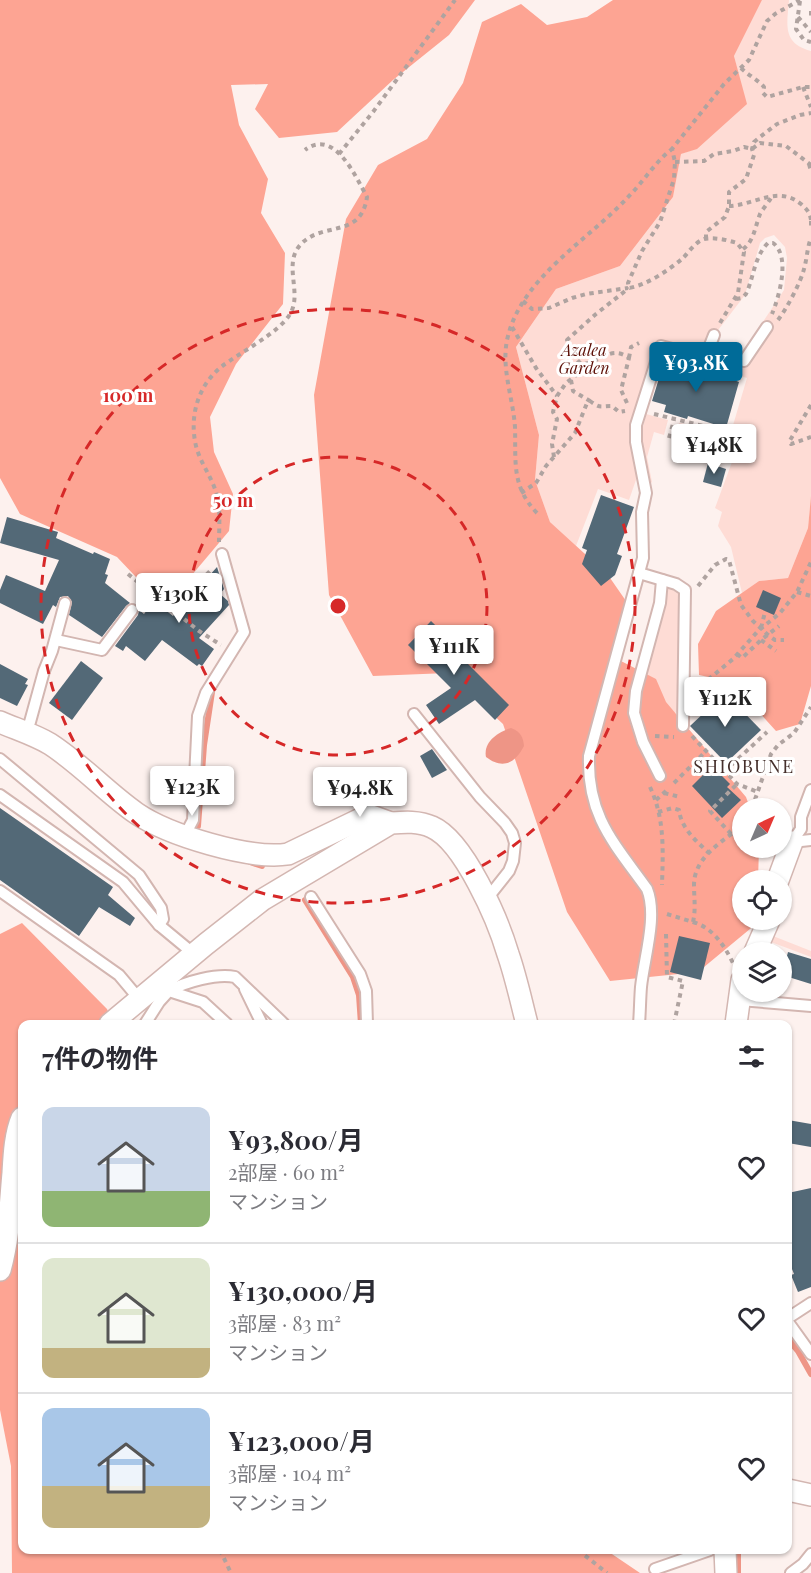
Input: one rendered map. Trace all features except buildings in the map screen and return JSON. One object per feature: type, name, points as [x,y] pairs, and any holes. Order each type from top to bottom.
[{"type":"street","points":[[0,722],[47,742],[64,753],[136,813],[154,824],[216,845],[261,855],[288,854],[369,815],[391,823],[418,823],[432,827],[449,839],[458,850],[486,900],[508,952],[526,1020]]},
{"type":"street","points":[[115,1020],[140,1000],[166,987],[194,954],[277,890],[391,823]]},
{"type":"street","points":[[784,870],[802,841]]},
{"type":"street","points":[[736,1020],[738,1002]]},
{"type":"street","points":[[0,1270],[7,1245],[18,1131]]},
{"type":"street","points":[[792,1491],[811,1494]]},
{"type":"street","points":[[725,1554],[726,1573]]},
{"type":"lane","points":[[639,1020],[641,988],[652,914],[651,898],[600,820],[589,777],[589,756],[644,558],[642,512],[646,493],[636,442],[636,425],[661,346],[705,358],[727,355],[744,361],[771,324]]},
{"type":"lane","points":[[705,358],[714,335]]},
{"type":"lane","points":[[185,835],[193,820],[198,717],[206,693],[244,632],[222,554]]},
{"type":"lane","points":[[639,573],[676,584],[685,590],[683,726]]},
{"type":"lane","points":[[660,776],[643,742],[634,713],[636,691],[658,615],[662,580]]},
{"type":"lane","points":[[24,732],[30,722],[44,671],[56,640],[65,603]]},
{"type":"lane","points":[[56,640],[102,650],[132,610]]},
{"type":"lane","points":[[414,714],[480,797],[512,833],[516,853],[513,861],[486,900]]},
{"type":"lane","points":[[0,759],[139,875],[161,908],[163,919],[159,925]]},
{"type":"lane","points":[[802,841],[801,817],[811,790]]},
{"type":"lane","points":[[0,795],[123,882],[159,925],[194,954]]},
{"type":"lane","points":[[0,891],[119,975],[140,1000]]},
{"type":"lane","points":[[312,897],[360,974],[366,991],[367,1020]]},
{"type":"lane","points":[[166,987],[227,975],[235,977],[280,1020]]},
{"type":"lane","points":[[243,983],[260,1020]]},
{"type":"lane","points":[[148,1020],[166,987]]},
{"type":"lane","points":[[166,987],[203,1002],[223,1020]]},
{"type":"lane","points":[[792,1000],[811,1006]]},
{"type":"lane","points":[[792,1317],[811,1303]]},
{"type":"lane","points":[[792,1326],[811,1354]]},
{"type":"lane","points":[[655,1569],[698,1554]]},
{"type":"lane","points":[[790,1573],[803,1564],[811,1554]]},
{"type":"path","points":[[339,154],[373,112],[455,0]]},
{"type":"path","points":[[537,513],[521,493],[507,378],[506,351],[511,326],[523,301],[559,261],[630,195],[724,84],[749,60],[760,33],[771,17],[800,0],[796,29],[804,40],[811,42]]},
{"type":"path","points":[[811,11],[811,18]]},
{"type":"path","points":[[798,16],[811,32]]},
{"type":"path","points":[[741,68],[760,82],[764,87],[763,93],[767,97],[811,87]]},
{"type":"path","points":[[803,87],[811,107]]},
{"type":"path","points":[[706,239],[706,232],[725,216],[729,207],[729,192],[746,178],[754,155],[752,149],[754,142],[777,124],[811,113]]},
{"type":"path","points":[[159,597],[194,587],[203,580],[222,554],[217,494],[196,445],[194,411],[198,396],[220,369],[280,325],[290,314],[294,303],[292,266],[294,254],[300,245],[309,238],[348,226],[357,220],[365,208],[366,197],[339,154],[329,145],[320,143],[313,144],[305,150]]},
{"type":"path","points":[[752,149],[760,143],[786,146],[810,164],[811,171]]},
{"type":"path","points":[[675,162],[704,161],[714,154],[744,147],[752,149]]},
{"type":"path","points":[[581,364],[571,353],[567,340],[629,288],[630,276],[660,222],[674,179],[675,162],[672,148]]},
{"type":"path","points":[[729,207],[776,195],[786,195],[795,199],[810,213],[811,230]]},
{"type":"path","points":[[742,249],[749,243],[760,219],[760,213],[772,197]]},
{"type":"path","points":[[771,324],[780,319],[802,279],[805,256],[811,238]]},
{"type":"path","points":[[523,301],[532,309],[549,308],[586,294],[636,287],[680,261],[698,242],[706,239],[737,243],[742,249],[739,285],[735,299],[714,335]]},
{"type":"path","points":[[735,299],[742,298],[746,294],[759,254],[768,243],[773,243],[780,253],[781,287],[771,324]]},
{"type":"path","points":[[511,326],[536,368],[557,396]]},
{"type":"path","points":[[571,380],[573,391],[598,407],[603,409],[612,406],[623,413],[629,408],[621,390],[631,347],[639,343]]},
{"type":"path","points":[[581,364],[596,362],[612,353],[621,352],[629,358]]},
{"type":"path","points":[[554,457],[552,444],[557,419],[553,412],[557,396],[562,387],[575,376],[581,364]]},
{"type":"path","points":[[521,493],[536,483],[575,433],[584,407],[590,401]]},
{"type":"path","points":[[811,405],[789,438],[789,442],[796,444],[811,437]]},
{"type":"path","points":[[640,410],[720,430]]},
{"type":"path","points":[[669,438],[674,420]]},
{"type":"path","points":[[705,448],[711,427]]},
{"type":"path","points":[[695,590],[715,565],[729,560],[741,605],[775,640],[784,640]]},
{"type":"path","points":[[758,792],[737,784],[683,726],[710,678],[761,628],[780,613],[797,592],[811,562]]},
{"type":"path","points":[[128,574],[199,631],[232,651]]},
{"type":"path","points":[[797,592],[811,597]]},
{"type":"path","points":[[761,628],[765,612]]},
{"type":"path","points":[[737,654],[742,658],[760,640],[779,626]]},
{"type":"path","points":[[760,640],[776,651]]},
{"type":"path","points":[[756,798],[771,754],[778,745],[794,733],[811,706]]},
{"type":"path","points":[[725,771],[767,732]]},
{"type":"path","points":[[678,778],[706,751]]},
{"type":"path","points":[[693,922],[696,911],[694,883],[696,870],[709,853],[730,834],[710,812],[737,784]]},
{"type":"path","points":[[664,793],[680,797]]},
{"type":"path","points":[[656,800],[663,832],[662,892]]},
{"type":"path","points":[[658,812],[673,808],[679,810],[680,822],[709,853]]},
{"type":"path","points":[[665,902],[667,977],[683,981],[675,1020]]},
{"type":"path","points":[[667,914],[703,925],[717,937],[732,965]]},
{"type":"path","points":[[222,1554],[231,1573]]},
{"type":"path","points":[[583,1554],[607,1573]]},
{"type":"green space","name":"Azalea Garden","points":[[762,0],[789,0],[788,32],[795,43],[811,51],[811,496],[808,528],[788,578],[759,581],[742,593],[731,547],[718,526],[722,512],[715,508],[732,462],[723,459],[747,378],[740,376],[742,365],[748,367],[757,354],[747,346],[784,290],[787,258],[785,247],[774,235],[765,238],[760,243],[745,295],[702,351],[663,341],[653,349],[632,422],[638,474],[629,500],[598,489],[576,546],[550,522],[535,480],[539,435],[516,347],[556,289],[620,266],[673,197],[681,154],[697,148],[746,104],[734,56]]},
{"type":"green space","points":[[646,414],[668,420],[664,435],[654,432],[647,457],[652,482],[649,485],[641,435]]},
{"type":"green space","points":[[679,423],[707,428],[703,441],[698,440],[697,444],[675,438]]},
{"type":"green space","points":[[671,586],[679,589],[682,597],[678,711],[674,714],[640,692],[662,616],[667,588]]},
{"type":"green space","points":[[773,936],[788,942],[771,942]]},
{"type":"green space","points":[[792,944],[811,951],[811,957],[792,950]]},
{"type":"shaded area","points":[[0,0],[475,0],[449,35],[393,80],[337,132],[279,138],[255,109],[268,84],[231,85],[239,125],[268,179],[261,213],[285,253],[283,304],[236,364],[210,417],[214,452],[233,494],[229,531],[181,588],[152,594],[117,557],[20,514],[0,478]]},
{"type":"shaded area","points":[[613,0],[762,0],[734,56],[747,104],[697,149],[681,154],[673,197],[620,266],[556,289],[516,347],[539,435],[535,480],[550,522],[608,575],[626,601],[619,660],[656,679],[666,702],[746,797],[732,798],[732,858],[759,858],[758,870],[732,870],[732,930],[749,930],[698,972],[610,981],[567,912],[503,724],[448,673],[373,676],[329,595],[314,395],[346,219],[378,165],[427,139],[463,83],[482,22],[521,4],[547,25],[587,17]]},
{"type":"shaded area","points":[[811,496],[811,686],[800,724],[776,731],[732,682],[699,675],[698,644],[716,611],[759,581],[788,578],[808,528]]},
{"type":"shaded area","points":[[511,728],[519,733],[524,743],[517,757],[503,764],[486,757],[487,747],[492,738]]},
{"type":"shaded area","points":[[22,923],[107,1009],[111,1020],[18,1020],[18,1554],[612,1554],[640,1573],[12,1573],[11,1466],[0,1410],[0,934]]},
{"type":"waterway","points":[[198,826],[204,745],[212,692]]},
{"type":"waterway","points":[[250,862],[262,866]]},
{"type":"waterway","points":[[305,900],[353,977],[359,995],[361,1020]]},
{"type":"waterway","points":[[792,1344],[811,1374]]},
{"type":"waterway","points":[[738,1554],[738,1573]]},
{"type":"district","name":"SHIOBUNE","points":[[744,767]]}]
